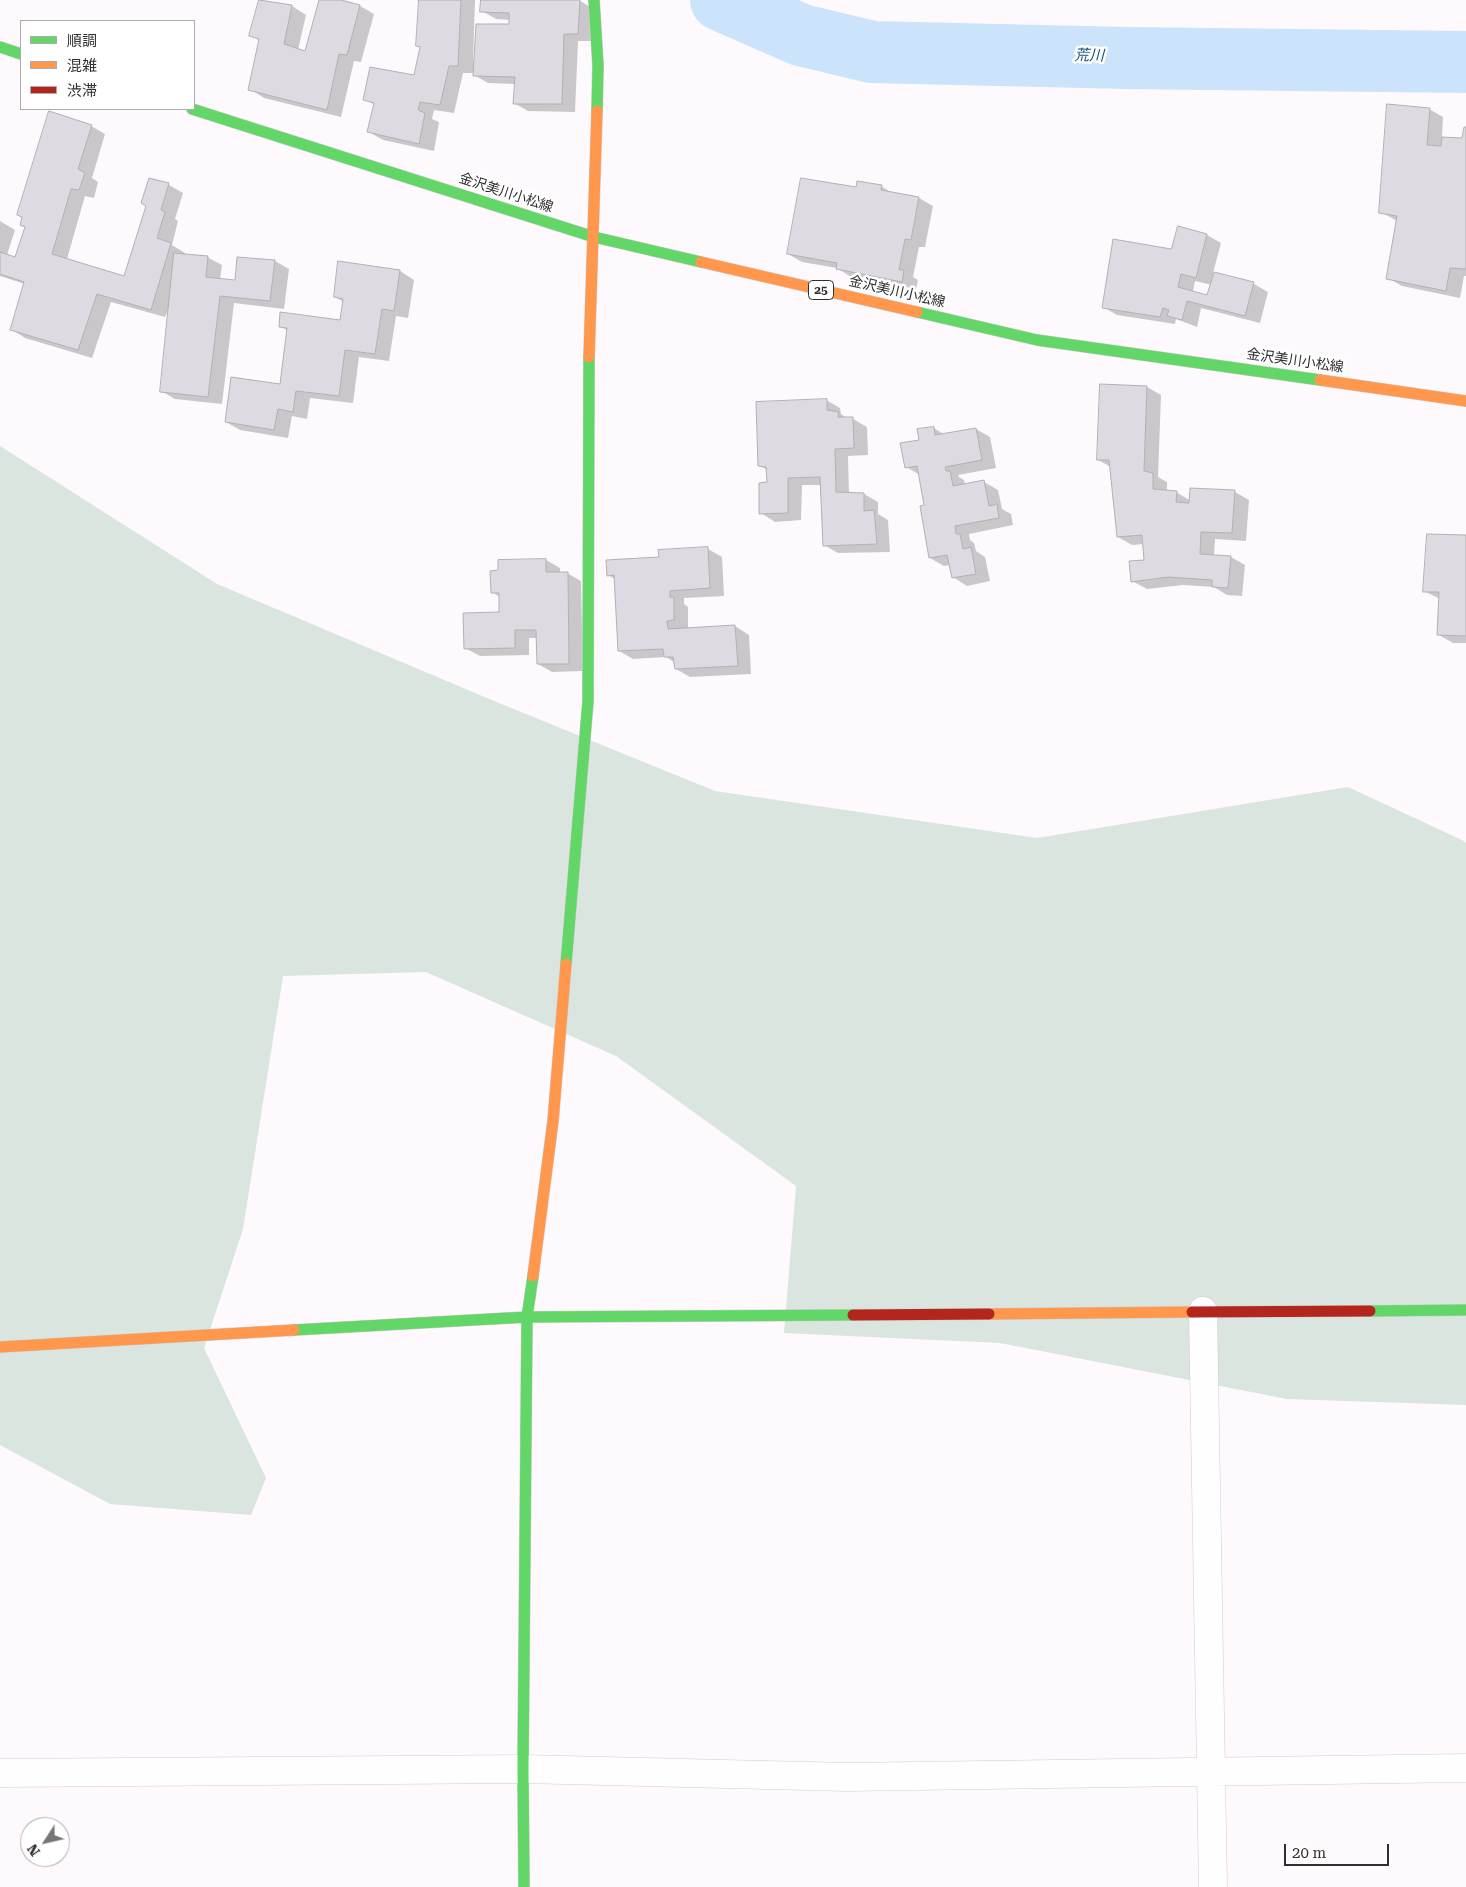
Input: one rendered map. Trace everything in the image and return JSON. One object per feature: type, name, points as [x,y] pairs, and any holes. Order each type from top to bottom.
[{"type":"street","points":[[524,1887],[523,1769],[527,1317],[553,1121],[588,701],[588,334],[594,237],[598,65],[594,0]]},
{"type":"street","points":[[0,47],[20,54]]},
{"type":"street","name":"金沢美川小松線","points":[[195,110],[594,237],[1037,340],[1466,401]]},
{"type":"street","points":[[0,1346],[527,1317],[1466,1310]]},
{"type":"street","points":[[1203,1311],[1213,1887]]},
{"type":"street","points":[[0,1772],[523,1769],[848,1776],[1466,1768]]},
{"type":"shaded area","points":[[0,446],[217,584],[494,701],[715,791],[1037,838],[1348,787],[1464,841],[1466,843],[1466,1405],[1287,1399],[1000,1343],[784,1333],[796,1186],[616,1056],[426,972],[283,976],[243,1229],[204,1348],[266,1478],[251,1515],[110,1504],[0,1445]]},
{"type":"building","points":[[259,0],[292,5],[284,44],[305,51],[319,0],[341,0],[360,5],[347,55],[339,54],[327,110],[248,90],[259,39],[249,36]]},
{"type":"building","points":[[419,0],[461,0],[458,66],[449,66],[440,105],[420,102],[418,110],[425,113],[419,144],[367,132],[374,103],[363,100],[370,67],[414,75],[420,47],[416,46]]},
{"type":"building","points":[[481,0],[580,0],[578,34],[564,34],[562,104],[513,104],[515,77],[473,76],[476,24],[509,24],[509,13],[480,12]]},
{"type":"building","points":[[1387,104],[1430,108],[1427,145],[1441,146],[1442,137],[1462,138],[1464,127],[1466,127],[1466,269],[1450,268],[1446,291],[1386,279],[1397,216],[1379,213]]},
{"type":"building","points":[[49,111],[92,125],[78,169],[85,173],[79,190],[71,189],[52,254],[124,276],[146,206],[141,203],[149,178],[169,183],[161,210],[165,212],[157,238],[171,243],[151,310],[97,294],[78,350],[10,330],[24,282],[0,274],[0,252],[15,257],[25,227],[20,225],[22,217],[17,215]]},
{"type":"building","points":[[801,178],[856,187],[857,181],[882,185],[881,190],[919,197],[911,240],[905,239],[899,270],[904,270],[902,282],[836,269],[837,263],[787,254]]},
{"type":"building","points":[[1178,226],[1207,234],[1196,278],[1181,274],[1178,287],[1207,295],[1214,272],[1254,282],[1245,316],[1187,301],[1182,320],[1167,316],[1169,310],[1163,308],[1160,317],[1102,308],[1113,239],[1171,249]]},
{"type":"building","points":[[174,253],[208,256],[206,277],[235,280],[237,257],[275,260],[270,301],[220,296],[208,397],[160,392]]},
{"type":"building","points":[[338,261],[400,270],[394,311],[382,309],[375,354],[345,350],[339,396],[296,391],[293,412],[278,409],[274,430],[225,422],[231,377],[280,384],[287,328],[279,327],[280,312],[340,320],[343,299],[334,297]]},
{"type":"building","points":[[1100,384],[1147,386],[1144,471],[1153,473],[1153,489],[1177,491],[1176,502],[1189,503],[1190,488],[1235,490],[1232,533],[1201,532],[1200,554],[1231,556],[1228,588],[1212,587],[1212,580],[1168,577],[1131,582],[1129,561],[1144,560],[1142,535],[1117,537],[1109,460],[1097,460]]},
{"type":"building","points":[[827,399],[827,410],[839,412],[838,417],[853,417],[854,448],[835,449],[836,492],[864,493],[864,511],[874,510],[877,544],[823,546],[820,477],[788,478],[788,513],[759,514],[759,483],[767,482],[766,467],[758,466],[756,402]]},
{"type":"building","points":[[934,427],[935,435],[976,428],[982,460],[945,467],[946,471],[950,471],[953,486],[984,480],[989,506],[997,504],[999,518],[955,526],[956,534],[960,534],[963,549],[971,547],[976,574],[952,578],[947,555],[929,558],[920,506],[924,505],[917,466],[905,468],[900,443],[919,440],[917,429]]},
{"type":"building","points":[[1427,534],[1466,535],[1466,636],[1437,635],[1439,592],[1423,592]]},
{"type":"building","points":[[708,547],[710,588],[670,591],[670,597],[674,597],[674,620],[667,621],[668,629],[735,625],[738,666],[675,669],[673,657],[664,657],[663,649],[618,651],[614,575],[607,576],[606,560],[659,557],[658,550]]},
{"type":"building","points":[[546,559],[546,572],[568,572],[569,664],[537,664],[536,630],[515,630],[515,648],[464,649],[463,613],[499,612],[499,593],[491,593],[490,571],[498,570],[498,560]]},
{"type":"waterway","name":"荒川","points":[[721,0],[801,35],[872,52],[1126,58],[1466,62]]},
{"type":"traffic: fast","points":[[594,0],[598,65],[597,111]]},
{"type":"traffic: fast","points":[[0,47],[20,54]]},
{"type":"traffic: fast","points":[[195,110],[594,237],[701,262]]},
{"type":"traffic: fast","points":[[917,312],[1037,340],[1320,380]]},
{"type":"traffic: fast","points":[[566,964],[588,701],[589,357]]},
{"type":"traffic: fast","points":[[524,1887],[523,1769],[527,1317],[533,1276]]},
{"type":"traffic: fast","points":[[1370,1311],[1466,1310]]},
{"type":"traffic: fast","points":[[294,1330],[527,1317],[853,1315]]},
{"type":"traffic: slow","points":[[589,357],[597,111]]},
{"type":"traffic: slow","points":[[701,262],[917,312]]},
{"type":"traffic: slow","points":[[1320,380],[1466,401]]},
{"type":"traffic: slow","points":[[533,1276],[553,1121],[566,964]]},
{"type":"traffic: slow","points":[[989,1314],[1192,1312]]},
{"type":"traffic: slow","points":[[0,1347],[294,1330]]},
{"type":"traffic: jam","points":[[1192,1312],[1370,1311]]},
{"type":"traffic: jam","points":[[853,1315],[989,1314]]}]
